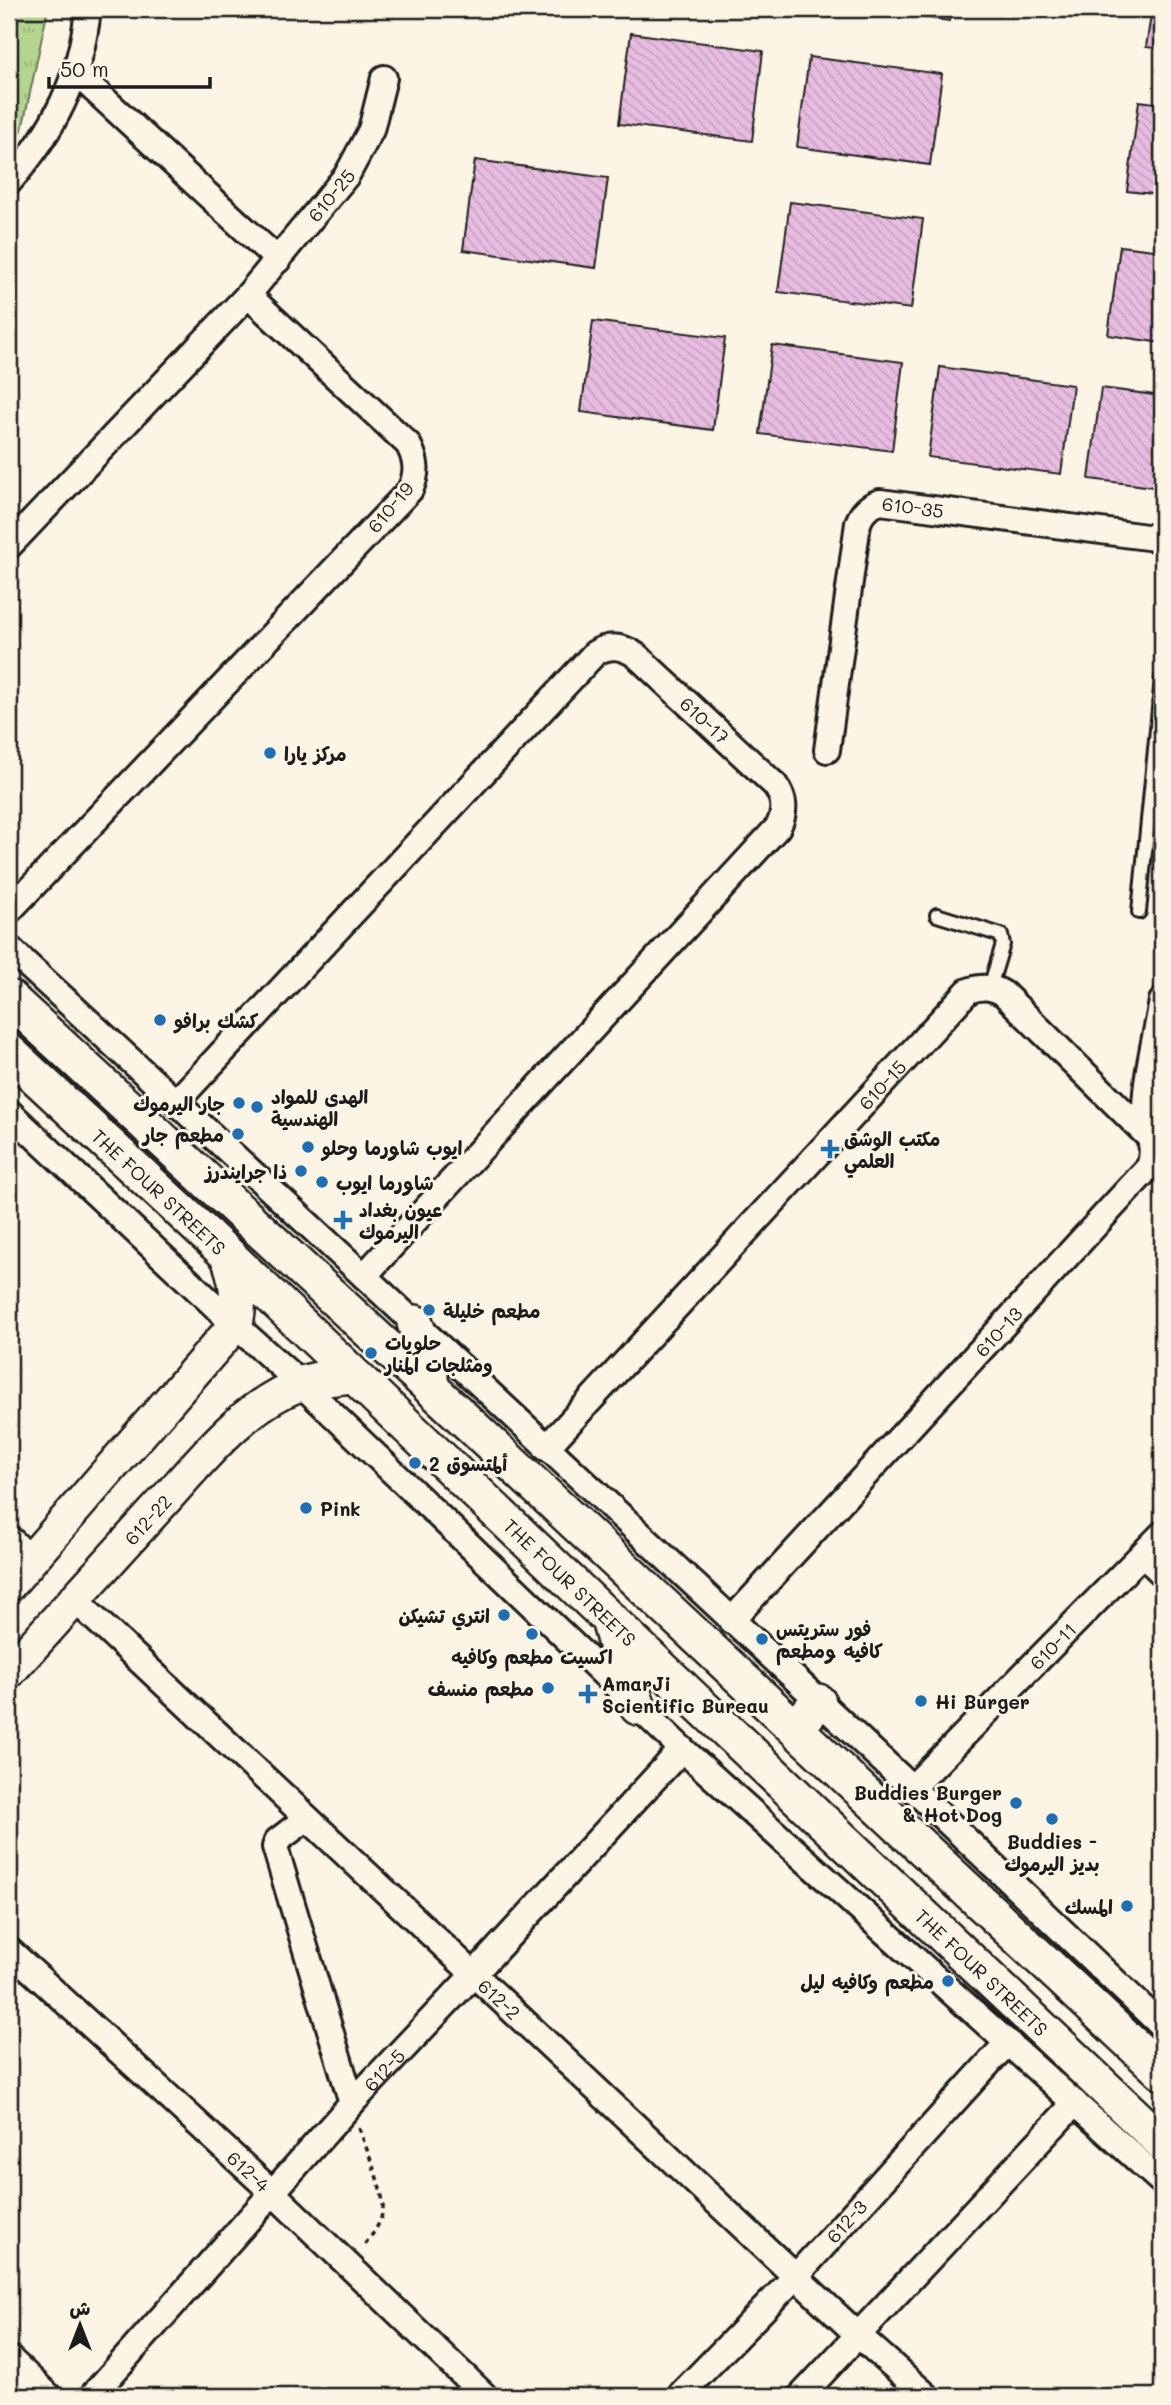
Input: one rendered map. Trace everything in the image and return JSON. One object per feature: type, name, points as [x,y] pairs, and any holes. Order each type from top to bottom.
[{"type":"main road","name":"THE FOUR STREETS","points":[[9,998],[796,1728],[1162,2073]]},
{"type":"main road","name":"THE FOUR STREETS","points":[[9,1052],[228,1255],[1162,2141]]},
{"type":"main road","points":[[228,1255],[239,1296],[235,1325]]},
{"type":"main road","points":[[415,1323],[429,1366],[431,1388]]},
{"type":"main road","points":[[301,1384],[352,1375]]},
{"type":"main road","points":[[475,1489],[488,1491],[500,1486],[509,1476],[511,1463]]},
{"type":"main road","points":[[522,1533],[524,1522],[531,1512],[541,1505],[553,1504]]},
{"type":"main road","points":[[609,1619],[638,1707]]},
{"type":"main road","points":[[796,1728],[818,1702]]},
{"type":"street","points":[[9,182],[54,121],[76,73],[88,9]]},
{"type":"street","points":[[76,73],[278,260]]},
{"type":"street","name":"610-25","points":[[248,295],[347,175],[360,153],[379,104],[384,78]]},
{"type":"street","points":[[9,546],[248,295]]},
{"type":"street","name":"610-19","points":[[9,911],[410,490],[415,479],[417,467],[408,444],[248,295]]},
{"type":"street","name":"610-35","points":[[827,750],[858,523],[872,505],[880,502],[1162,539]]},
{"type":"street","name":"610-17","points":[[177,1101],[602,649],[624,648],[637,656],[775,785],[783,801],[784,810],[778,827],[364,1276]]},
{"type":"street","points":[[9,948],[415,1323],[1162,2026]]},
{"type":"street","points":[[990,987],[1004,994],[1149,1137]]},
{"type":"street","name":"610-15","points":[[546,1448],[962,996],[975,988],[990,987]]},
{"type":"street","name":"610-13","points":[[731,1621],[1149,1167],[1153,1152],[1146,1125],[1146,1100],[1162,1001]]},
{"type":"street","points":[[9,1111],[301,1384],[682,1749],[1162,2182]]},
{"type":"street","points":[[9,1586],[235,1325]]},
{"type":"street","name":"612-22","points":[[9,1672],[194,1468],[246,1416],[282,1391],[301,1384]]},
{"type":"street","name":"610-11","points":[[912,1788],[1162,1534]]},
{"type":"street","points":[[9,1538],[32,1560]]},
{"type":"street","points":[[1143,1555],[1162,1573]]},
{"type":"street","name":"612-2","points":[[74,1599],[927,2396]]},
{"type":"street","name":"612-5","points":[[93,2396],[352,2103],[682,1749]]},
{"type":"street","points":[[307,1818],[277,1841],[275,1847],[352,2103]]},
{"type":"street","name":"612-4","points":[[9,1950],[272,2192],[485,2396]]},
{"type":"street","name":"612-3","points":[[679,2396],[796,2276],[1008,2042]]},
{"type":"street","points":[[801,2396],[1075,2103]]},
{"type":"street","points":[[9,2358],[49,2396]]},
{"type":"lane","points":[[1139,912],[1162,678]]},
{"type":"lane","points":[[937,915],[1001,936],[1003,944],[990,987]]},
{"type":"path","points":[[347,2264],[371,2238],[380,2221],[383,2203],[352,2103]]},
{"type":"green space","points":[[9,9],[48,9],[22,130],[9,145]]},
{"type":"building","points":[[861,9],[951,9],[949,21]]},
{"type":"building","points":[[1152,9],[1162,9],[1162,49],[1146,47]]},
{"type":"building","points":[[631,33],[763,51],[752,141],[619,124]]},
{"type":"building","points":[[809,57],[942,74],[930,165],[797,147]]},
{"type":"building","points":[[1139,101],[1162,104],[1162,195],[1127,191]]},
{"type":"building","points":[[475,160],[608,178],[596,268],[463,250]]},
{"type":"building","points":[[790,202],[923,219],[911,309],[778,292]]},
{"type":"building","points":[[1120,246],[1162,251],[1162,343],[1108,335]]},
{"type":"building","points":[[593,321],[725,338],[713,430],[581,412]]},
{"type":"building","points":[[772,345],[903,362],[892,451],[760,434]]},
{"type":"building","points":[[940,367],[1073,385],[1061,474],[928,457]]},
{"type":"building","points":[[1101,388],[1162,396],[1162,488],[1089,479]]},
{"type":"place","name":"مركز يارا","points":[[270,753]]},
{"type":"place","name":"كشك برافو","points":[[160,1020]]},
{"type":"place","name":"جار اليرموك","points":[[239,1103]]},
{"type":"place","name":"الهدى للمواد الهندسية","points":[[257,1107]]},
{"type":"place","name":"مطعم جار","points":[[238,1134]]},
{"type":"place","name":"ايوب شاورما وحلو","points":[[308,1147]]},
{"type":"place","name":"مكتب الوشق العلمي","points":[[830,1149]]},
{"type":"place","name":"ذا جرايندرز","points":[[301,1171]]},
{"type":"place","name":"شاورما ايوب","points":[[322,1182]]},
{"type":"place","name":"عيون بغداد اليرموك","points":[[343,1220]]},
{"type":"place","name":"مطعم خليلة","points":[[429,1310]]},
{"type":"place","name":"حلويات ومثلجات المنار","points":[[371,1353]]},
{"type":"place","name":"ألمتسوق 2","points":[[415,1463]]},
{"type":"place","name":"Pink","points":[[306,1508]]},
{"type":"place","name":"انتري تشيكن","points":[[504,1615]]},
{"type":"place","name":"اكسيت مطعم وكافيه","points":[[532,1634]]},
{"type":"place","name":"فور ستريتس كافيه ومطعم","points":[[762,1639]]},
{"type":"place","name":"مطعم منسف","points":[[548,1688]]},
{"type":"place","name":"AmarJi Scientific Bureau","points":[[588,1694]]},
{"type":"place","name":"Hi Burger","points":[[921,1701]]},
{"type":"place","name":"Buddies Burger & Hot Dog","points":[[1016,1803]]},
{"type":"place","name":"Buddies - بديز اليرموك","points":[[1052,1819]]},
{"type":"place","name":"المسك","points":[[1127,1906]]},
{"type":"place","name":"مطعم وكافيه ليل","points":[[948,1981]]}]
